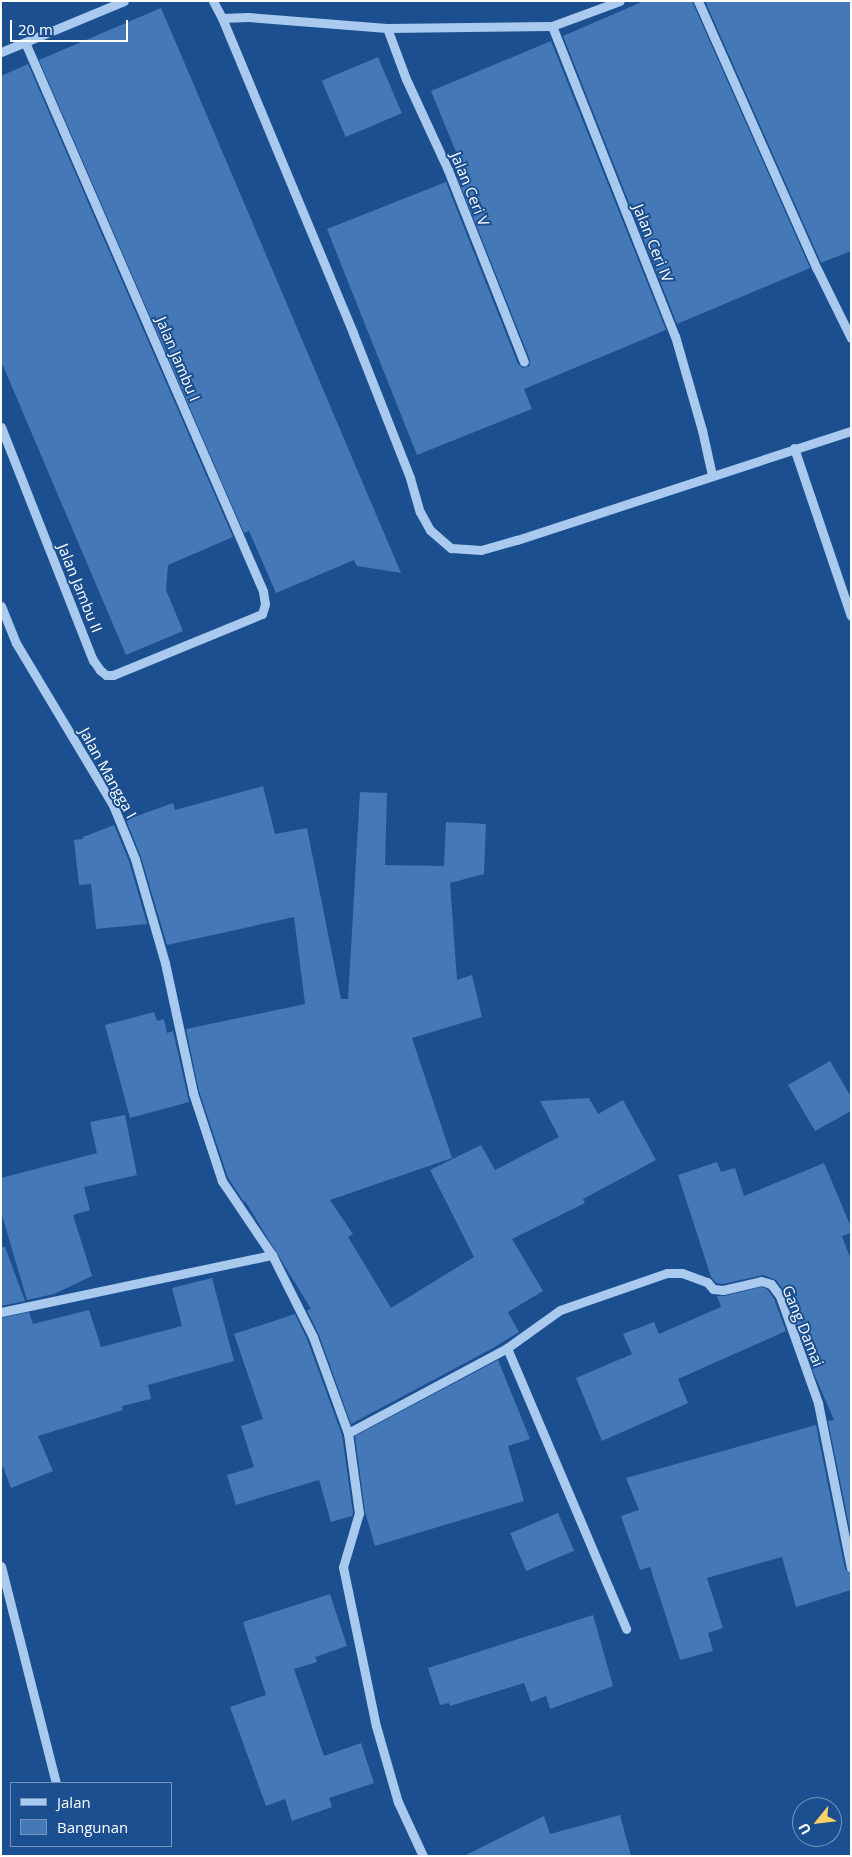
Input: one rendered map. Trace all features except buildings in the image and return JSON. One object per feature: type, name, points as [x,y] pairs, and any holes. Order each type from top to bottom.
[{"type":"street","points":[[1,52],[124,1]]},
{"type":"street","points":[[213,1],[222,18],[353,333],[410,478],[420,512],[430,530],[452,548],[481,550],[524,538],[794,448],[851,431]]},
{"type":"street","points":[[222,18],[248,17],[387,28],[552,26],[620,1]]},
{"type":"street","points":[[698,1],[817,269],[851,338]]},
{"type":"street","name":"Jalan Ceri IV","points":[[552,26],[675,336],[702,430],[712,475]]},
{"type":"street","name":"Jalan Ceri V","points":[[387,28],[406,79],[448,170],[524,362]]},
{"type":"street","name":"Jalan Jambu I","points":[[25,42],[263,591],[265,604],[262,614],[187,646]]},
{"type":"street","name":"Jalan Jambu II","points":[[1,427],[93,660],[100,670],[106,675],[113,675],[187,646]]},
{"type":"street","points":[[794,448],[851,616]]},
{"type":"street","name":"Jalan Mangga I","points":[[1,606],[16,643],[114,805],[135,859],[165,963],[194,1092],[222,1181],[272,1255],[312,1337],[348,1433],[358,1513],[343,1567],[376,1726],[398,1802],[423,1856]]},
{"type":"street","points":[[1,1312],[140,1281],[272,1255]]},
{"type":"street","name":"Gang Damai","points":[[348,1433],[507,1348],[560,1310],[667,1274],[682,1273],[707,1282],[713,1289],[723,1290],[761,1280],[771,1284],[780,1296],[818,1403],[851,1568]]},
{"type":"street","points":[[507,1348],[626,1630]]},
{"type":"street","points":[[1,1566],[56,1782]]}]
